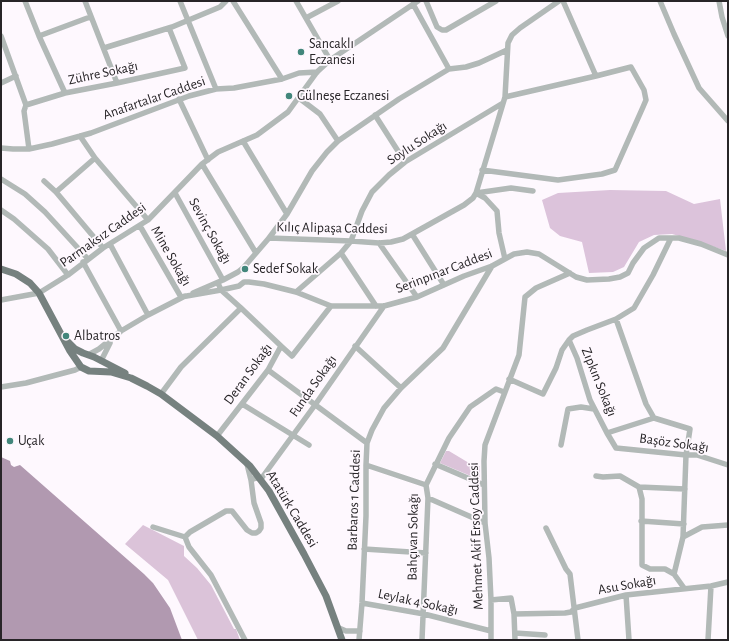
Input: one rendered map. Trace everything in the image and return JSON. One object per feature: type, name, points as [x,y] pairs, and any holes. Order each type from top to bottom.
[{"type":"main road","points":[[1,269],[30,283],[39,293],[81,367],[89,371],[111,372],[131,378]]},
{"type":"main road","points":[[64,338],[75,349],[127,374],[131,378]]},
{"type":"main road","points":[[81,367],[81,363],[88,355]]},
{"type":"main road","points":[[95,371],[101,367],[101,361]]},
{"type":"main road","name":"Atatürk Caddesi","points":[[131,378],[161,394],[216,436],[247,462],[263,481],[326,596],[344,639]]},
{"type":"street","points":[[26,1],[39,36],[65,93]]},
{"type":"street","points":[[84,1],[117,83]]},
{"type":"street","points":[[180,1],[216,89]]},
{"type":"street","points":[[104,48],[168,28],[220,7],[226,1]]},
{"type":"street","points":[[232,1],[282,79]]},
{"type":"street","points":[[296,1],[330,60]]},
{"type":"street","points":[[306,18],[338,1]]},
{"type":"street","points":[[426,1],[437,27],[442,30],[446,30],[496,1]]},
{"type":"street","points":[[476,193],[505,97],[507,50],[510,39],[520,28],[559,1]]},
{"type":"street","points":[[563,1],[596,76]]},
{"type":"street","points":[[660,1],[699,88],[728,121]]},
{"type":"street","points":[[719,1],[728,36]]},
{"type":"street","points":[[416,2],[449,69]]},
{"type":"street","name":"Parmaksız Caddesi","points":[[39,293],[68,275],[103,248],[148,220],[202,164],[218,152],[257,135],[288,112],[317,72],[330,60],[416,2]]},
{"type":"street","points":[[39,36],[90,17]]},
{"type":"street","name":"Zühre Sokağı","points":[[26,105],[65,93],[185,68],[168,28]]},
{"type":"street","points":[[1,36],[26,105],[24,111],[29,148]]},
{"type":"street","points":[[88,355],[99,349],[121,331],[148,315],[182,297],[221,282],[238,272],[269,238],[287,214],[312,171],[338,141],[375,115],[449,69],[466,67],[507,50]]},
{"type":"street","points":[[482,170],[558,180],[602,174],[615,170],[646,100],[644,90],[631,67],[505,97]]},
{"type":"street","name":"Anafartalar Caddesi","points":[[1,148],[29,148],[52,144],[91,133],[179,99],[216,89],[234,88],[282,79],[299,73],[317,72]]},
{"type":"street","points":[[1,83],[16,76]]},
{"type":"street","points":[[299,98],[320,114],[338,141]]},
{"type":"street","points":[[179,99],[208,160]]},
{"type":"street","name":"Soylu Sokağı","points":[[351,241],[362,211],[372,192],[389,175],[406,162],[503,103]]},
{"type":"street","points":[[375,115],[406,162]]},
{"type":"street","points":[[80,136],[95,158],[148,220]]},
{"type":"street","points":[[243,141],[287,214]]},
{"type":"street","points":[[56,192],[95,158]]},
{"type":"street","points":[[202,164],[256,253]]},
{"type":"street","points":[[1,179],[25,194],[45,212],[86,261],[121,331]]},
{"type":"street","points":[[44,181],[56,192],[103,248]]},
{"type":"street","points":[[476,193],[511,188],[533,191]]},
{"type":"street","name":"Sevinç Sokağı","points":[[175,193],[221,282],[221,290]]},
{"type":"street","points":[[476,193],[485,198],[497,211],[499,233],[505,259]]},
{"type":"street","name":"Kılıç Alipaşa Caddesi","points":[[269,238],[379,243],[403,239],[464,205],[476,193]]},
{"type":"street","points":[[1,210],[14,219],[48,249],[68,275]]},
{"type":"street","name":"Mine Sokağı","points":[[140,226],[182,297]]},
{"type":"street","points":[[412,234],[444,285]]},
{"type":"street","points":[[570,273],[576,277],[587,280],[620,278],[628,273],[644,248],[659,238],[679,238],[701,244],[728,255]]},
{"type":"street","points":[[509,379],[543,394],[556,368],[562,350],[569,340],[587,330],[616,319],[634,308],[653,275],[670,238]]},
{"type":"street","points":[[296,292],[340,253],[351,241]]},
{"type":"street","points":[[379,243],[417,297]]},
{"type":"street","points":[[110,244],[148,315]]},
{"type":"street","name":"Serinpınar Caddesi","points":[[244,282],[264,284],[296,292],[331,306],[384,306],[417,297],[492,266],[514,254],[527,252],[539,254],[570,273]]},
{"type":"street","points":[[340,253],[376,306]]},
{"type":"street","name":"Barbaros 1 Caddesi","points":[[359,640],[366,516],[367,443],[384,408],[401,388],[443,348],[492,266]]},
{"type":"street","points":[[182,297],[235,287],[244,282],[243,277],[238,272]]},
{"type":"street","name":"Mehmet Akif Ersoy Caddesi","points":[[491,640],[491,600],[485,523],[484,485],[486,445],[504,392],[519,355],[525,297],[536,288],[570,273]]},
{"type":"street","points":[[230,277],[230,282],[235,287]]},
{"type":"street","points":[[221,290],[281,346]]},
{"type":"street","points":[[1,300],[39,293]]},
{"type":"street","name":"Deran Sokağı","points":[[216,436],[268,370],[281,346],[292,356],[331,306]]},
{"type":"street","name":"Funda Sokağı","points":[[253,496],[255,489],[263,481],[293,435],[384,306]]},
{"type":"street","points":[[161,394],[181,367],[241,308]]},
{"type":"street","points":[[616,319],[646,404],[654,418]]},
{"type":"street","points":[[101,361],[112,339]]},
{"type":"street","name":"Zıpkın Sokağı","points":[[569,340],[577,358],[590,400],[616,448]]},
{"type":"street","points":[[356,346],[401,388]]},
{"type":"street","points":[[1,387],[26,383],[75,370],[81,367]]},
{"type":"street","points":[[268,370],[367,443]]},
{"type":"street","points":[[366,465],[426,485],[449,438],[470,407],[496,389],[504,392]]},
{"type":"street","points":[[242,404],[309,445]]},
{"type":"street","points":[[561,445],[568,409],[581,407],[594,409]]},
{"type":"street","points":[[608,433],[654,418],[690,429],[686,455],[683,537],[674,574]]},
{"type":"street","name":"Başöz Sokağı","points":[[616,448],[696,455],[728,465]]},
{"type":"street","points":[[185,537],[190,532],[226,511],[232,511],[248,530],[256,533],[261,528],[247,462]]},
{"type":"street","points":[[435,464],[484,485]]},
{"type":"street","points":[[596,476],[620,476],[640,487],[685,489]]},
{"type":"street","points":[[252,480],[256,478],[263,481]]},
{"type":"street","name":"Bahçıvan Sokağı","points":[[422,640],[428,498],[426,485]]},
{"type":"street","points":[[640,487],[642,499],[642,565],[650,569],[665,569],[674,574],[684,588]]},
{"type":"street","points":[[428,498],[485,523]]},
{"type":"street","points":[[641,521],[684,524]]},
{"type":"street","points":[[683,537],[702,527],[728,525]]},
{"type":"street","points":[[153,527],[185,537]]},
{"type":"street","points":[[546,528],[566,569],[570,574],[578,640]]},
{"type":"street","points":[[185,537],[189,547],[211,575],[245,640]]},
{"type":"street","points":[[364,549],[426,553]]},
{"type":"street","name":"Asu Sokağı","points":[[514,614],[565,613],[571,612],[575,608],[626,595],[711,586],[728,582]]},
{"type":"street","points":[[708,640],[711,586]]},
{"type":"street","points":[[626,595],[629,640]]},
{"type":"street","points":[[491,600],[511,598],[514,614],[515,640]]},
{"type":"street","name":"Leylak 4 Sokağı","points":[[362,603],[424,614],[491,631]]},
{"type":"street","points":[[339,628],[351,632],[360,631]]},
{"type":"street","points":[[344,639],[351,632]]},
{"type":"street","points":[[515,633],[545,635]]},
{"type":"shaded area","points":[[610,190],[666,191],[694,204],[720,199],[726,251],[672,234],[654,235],[639,242],[624,267],[613,272],[589,273],[582,242],[560,236],[550,228],[542,200],[558,193]]},
{"type":"shaded area","points":[[446,451],[449,451],[474,466],[480,466],[480,478],[478,479],[440,463]]},
{"type":"shaded area","points":[[1,457],[10,461],[11,465],[14,467],[20,465],[153,583],[170,608],[182,640],[1,640]]},
{"type":"shaded area","points":[[143,525],[184,546],[184,556],[197,568],[211,585],[234,629],[236,629],[240,640],[198,640],[168,580],[125,544]]},
{"type":"place","name":"Sancaklı Eczanesi","points":[[301,52]]},
{"type":"place","name":"Gülneşe Eczanesi","points":[[289,96]]},
{"type":"place","name":"Sedef Sokak","points":[[245,269]]},
{"type":"place","name":"Albatros","points":[[66,336]]},
{"type":"place","name":"Uçak","points":[[10,441]]}]
